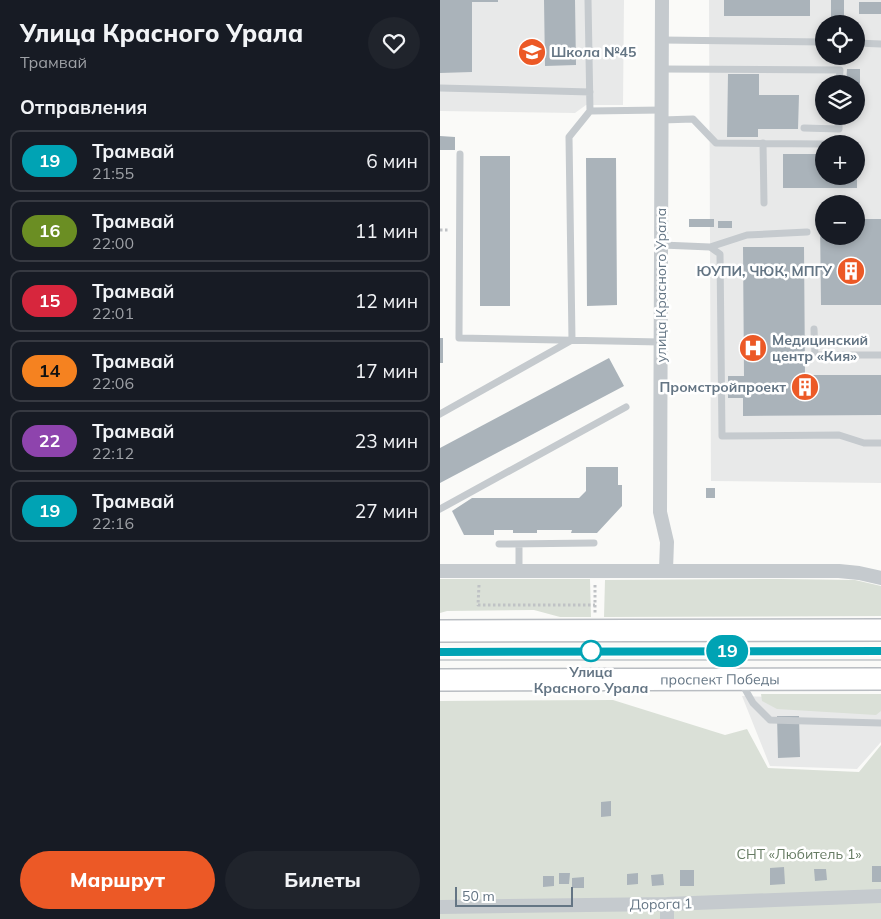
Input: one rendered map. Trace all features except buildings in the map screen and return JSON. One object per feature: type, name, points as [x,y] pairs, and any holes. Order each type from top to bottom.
[{"type":"main road","points":[[443,626],[571,630],[881,630]]},
{"type":"main road","name":"проспект Победы","points":[[440,680],[881,679]]},
{"type":"street","name":"улица Красного Урала","points":[[662,0],[660,512],[667,542],[666,570]]},
{"type":"street","points":[[440,571],[839,571],[880,578]]},
{"type":"street","name":"Дорога 1","points":[[440,907],[667,904],[881,896]]},
{"type":"street","points":[[667,904],[667,919]]},
{"type":"lane","points":[[572,340],[569,137],[590,111],[588,0]]},
{"type":"lane","points":[[662,40],[815,42]]},
{"type":"lane","points":[[865,43],[881,44]]},
{"type":"lane","points":[[662,68],[840,70],[840,75]]},
{"type":"lane","points":[[440,88],[590,92]]},
{"type":"lane","points":[[590,111],[662,115],[693,119],[716,143],[815,144]]},
{"type":"lane","points":[[804,128],[839,129],[839,125]]},
{"type":"lane","points":[[763,144],[764,203]]},
{"type":"lane","points":[[460,154],[459,338],[660,342]]},
{"type":"lane","points":[[662,245],[710,247],[747,235],[807,232]]},
{"type":"lane","points":[[710,247],[720,254],[722,436],[839,435],[864,443],[881,443]]},
{"type":"lane","points":[[814,329],[815,355],[881,355]]},
{"type":"lane","points":[[440,414],[572,340]]},
{"type":"lane","points":[[440,509],[626,407]]},
{"type":"lane","points":[[499,544],[594,543]]},
{"type":"lane","points":[[519,544],[519,571]]},
{"type":"lane","points":[[536,622],[571,630]]},
{"type":"lane","points":[[739,679],[753,703],[770,720],[881,723]]},
{"type":"path","points":[[479,571],[478,605],[595,605]]},
{"type":"path","points":[[595,582],[595,617]]},
{"type":"shaded area","name":"Школа №45","points":[[440,0],[624,0],[623,105],[586,105],[575,113],[440,111]]},
{"type":"shaded area","points":[[709,0],[881,0],[881,483],[711,481]]},
{"type":"shaded area","points":[[742,696],[881,700],[881,742],[857,769],[770,766]]},
{"type":"green space","points":[[440,579],[590,579],[591,617],[560,617],[534,610],[447,611],[440,613]]},
{"type":"green space","points":[[605,580],[855,580],[881,586],[881,616],[604,617]]},
{"type":"green space","points":[[761,694],[881,694],[881,711],[876,715],[777,709],[762,701]]},
{"type":"green space","name":"СНТ «Любитель 1»","points":[[613,700],[725,735],[747,729],[768,768],[859,772],[881,745],[881,919],[440,919],[440,701]]},
{"type":"tram line","points":[[440,652],[881,651]]},
{"type":"tram line","name":"19","points":[[440,652],[881,651]]},
{"type":"tram line","points":[[440,660],[881,660]]},
{"type":"place","name":"Школа №45","points":[[532,52]]},
{"type":"place","name":"ЮУПИ, ЧЮК, МПГУ","points":[[851,271]]},
{"type":"place","name":"Медицинский центр «Кия»","points":[[753,348]]},
{"type":"place","name":"Промстройпроект","points":[[805,387]]},
{"type":"place","name":"Улица Красного Урала","points":[[591,651]]}]
